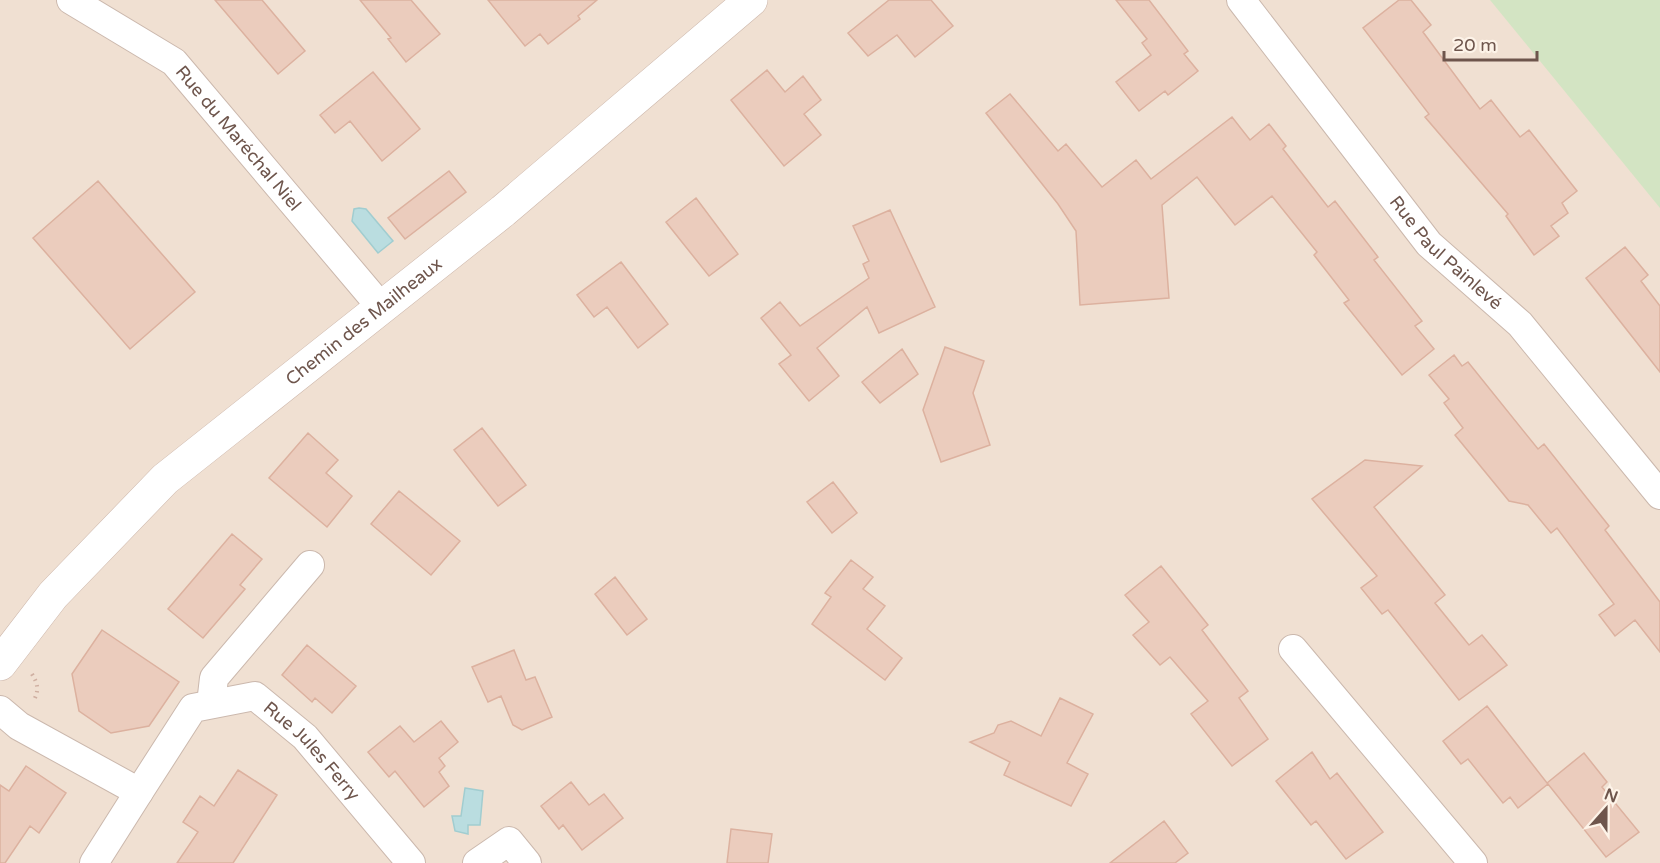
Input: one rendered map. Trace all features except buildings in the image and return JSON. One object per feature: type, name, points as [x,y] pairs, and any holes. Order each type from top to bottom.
[{"type":"street","name":"Rue du Maréchal Niel","points":[[71,0],[174,62],[381,307]]},
{"type":"street","name":"Chemin des Mailheaux","points":[[0,664],[53,595],[139,503],[165,479],[503,211],[752,0]]},
{"type":"street","name":"Rue Paul Painlevé","points":[[1241,0],[1429,244],[1520,324],[1660,495]]},
{"type":"street","points":[[211,704],[214,678],[310,565]]},
{"type":"street","points":[[1293,649],[1473,863]]},
{"type":"street","name":"Rue Jules Ferry","points":[[94,863],[193,708],[255,696],[305,737],[411,863]]},
{"type":"street","points":[[0,710],[19,726],[139,792]]},
{"type":"street","points":[[477,863],[509,841],[527,863]]},
{"type":"shaded area","points":[[0,0],[1660,0],[1660,863],[0,863]]},
{"type":"green space","points":[[1490,0],[1660,0],[1660,208]]},
{"type":"water","points":[[354,209],[366,209],[393,241],[378,253],[352,221]]},
{"type":"water","points":[[465,788],[483,791],[480,825],[468,825],[468,834],[455,831],[452,816],[461,816]]}]
